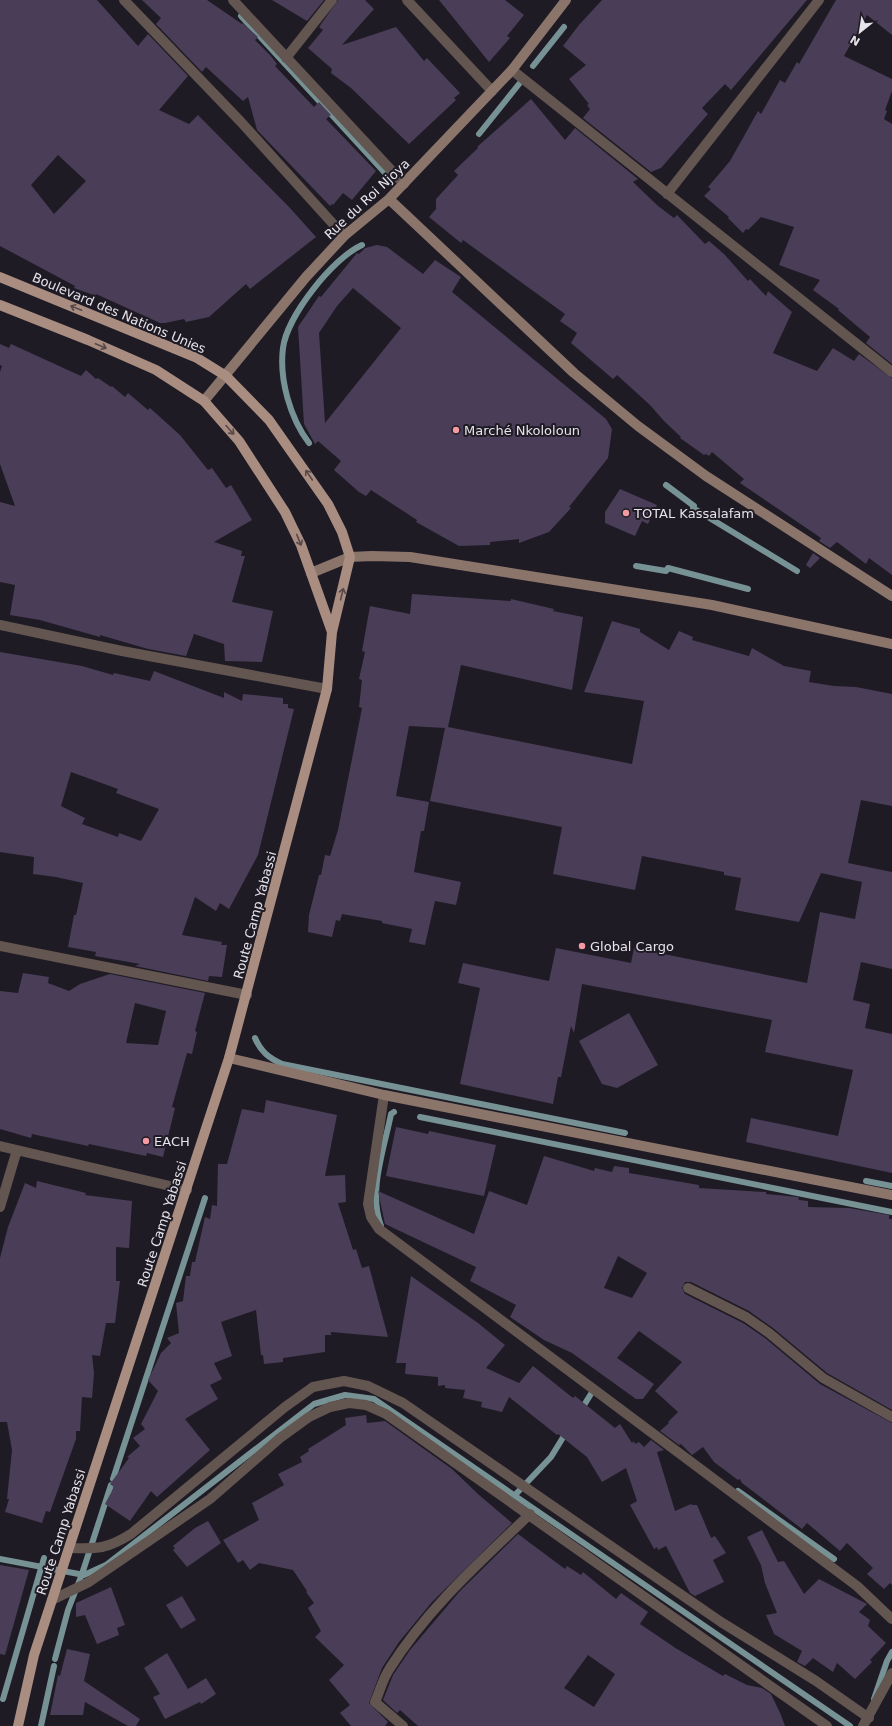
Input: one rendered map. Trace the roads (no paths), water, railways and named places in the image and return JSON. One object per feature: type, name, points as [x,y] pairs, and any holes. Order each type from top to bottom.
[{"type":"main road","name":"Boulevard des Nations Unies","points":[[0,277],[197,358],[226,376],[269,420],[305,469],[328,504],[342,532],[350,557]]},
{"type":"main road","points":[[0,305],[88,340],[156,370],[204,401],[239,441],[266,480],[294,528],[332,632]]},
{"type":"main road","name":"Route Camp Yabassi","points":[[18,1726],[34,1655],[187,1190],[229,1058],[247,995],[327,689],[332,632],[350,557]]},
{"type":"street","points":[[124,0],[236,117],[344,236]]},
{"type":"street","points":[[233,0],[404,184]]},
{"type":"street","points":[[286,58],[332,0]]},
{"type":"street","points":[[407,0],[492,91]]},
{"type":"street","name":"Rue du Roi Njoya","points":[[204,401],[226,376],[287,299],[344,236],[389,199],[512,70],[566,0]]},
{"type":"street","points":[[667,194],[819,0]]},
{"type":"street","points":[[512,70],[892,372]]},
{"type":"street","points":[[389,199],[568,368],[638,426],[706,476],[892,596]]},
{"type":"street","points":[[310,573],[350,557],[410,557],[712,605],[892,644]]},
{"type":"street","points":[[0,625],[122,651],[327,689]]},
{"type":"street","points":[[0,946],[247,995]]},
{"type":"street","points":[[229,1058],[384,1095],[892,1195]]},
{"type":"street","points":[[384,1095],[368,1204],[371,1217],[380,1229],[857,1586],[892,1619]]},
{"type":"street","points":[[0,1146],[187,1190]]},
{"type":"street","points":[[0,1207],[17,1150]]},
{"type":"street","points":[[688,1288],[746,1317],[770,1333],[823,1378],[892,1417]]},
{"type":"street","points":[[68,1552],[98,1549],[114,1544],[131,1534],[285,1407],[312,1387],[344,1382],[368,1386],[402,1403],[721,1622],[816,1681],[866,1722],[892,1673]]},
{"type":"street","points":[[52,1600],[89,1582],[210,1499],[280,1438],[309,1417],[330,1407],[349,1402],[366,1405],[386,1414],[530,1514],[827,1726]]},
{"type":"street","points":[[404,1726],[375,1702],[389,1669],[425,1619],[482,1560],[530,1514]]},
{"type":"waterway","points":[[241,16],[386,174]]},
{"type":"waterway","points":[[533,66],[564,27]]},
{"type":"waterway","points":[[479,134],[519,84]]},
{"type":"waterway","points":[[309,443],[296,422],[284,385],[282,360],[286,335],[293,320],[313,289],[338,262],[350,252],[362,245]]},
{"type":"waterway","points":[[666,485],[694,506],[693,508],[797,571]]},
{"type":"waterway","points":[[636,566],[666,571],[668,568],[748,589]]},
{"type":"waterway","points":[[255,1038],[266,1054],[282,1064],[625,1133]]},
{"type":"waterway","points":[[381,1226],[377,1213],[376,1199],[378,1170],[391,1114],[394,1112]]},
{"type":"waterway","points":[[420,1117],[892,1212]]},
{"type":"waterway","points":[[866,1181],[892,1186]]},
{"type":"waterway","points":[[113,1479],[205,1198]]},
{"type":"waterway","points":[[581,1410],[594,1389]]},
{"type":"waterway","points":[[0,1559],[84,1575],[106,1565],[314,1404],[345,1395],[374,1399],[850,1726]]},
{"type":"waterway","points":[[515,1495],[551,1457],[567,1431]]},
{"type":"waterway","points":[[55,1659],[68,1610],[82,1574],[111,1485]]},
{"type":"waterway","points":[[738,1491],[834,1559]]},
{"type":"waterway","points":[[3,1699],[44,1558]]},
{"type":"waterway","points":[[874,1699],[887,1661],[892,1652]]},
{"type":"waterway","points":[[41,1726],[54,1666]]},
{"type":"place","name":"Marché Nkololoun","points":[[456,430]]},
{"type":"place","name":"TOTAL Kassalafam","points":[[626,513]]},
{"type":"place","name":"Global Cargo","points":[[582,946]]},
{"type":"place","name":"EACH","points":[[146,1141]]}]
